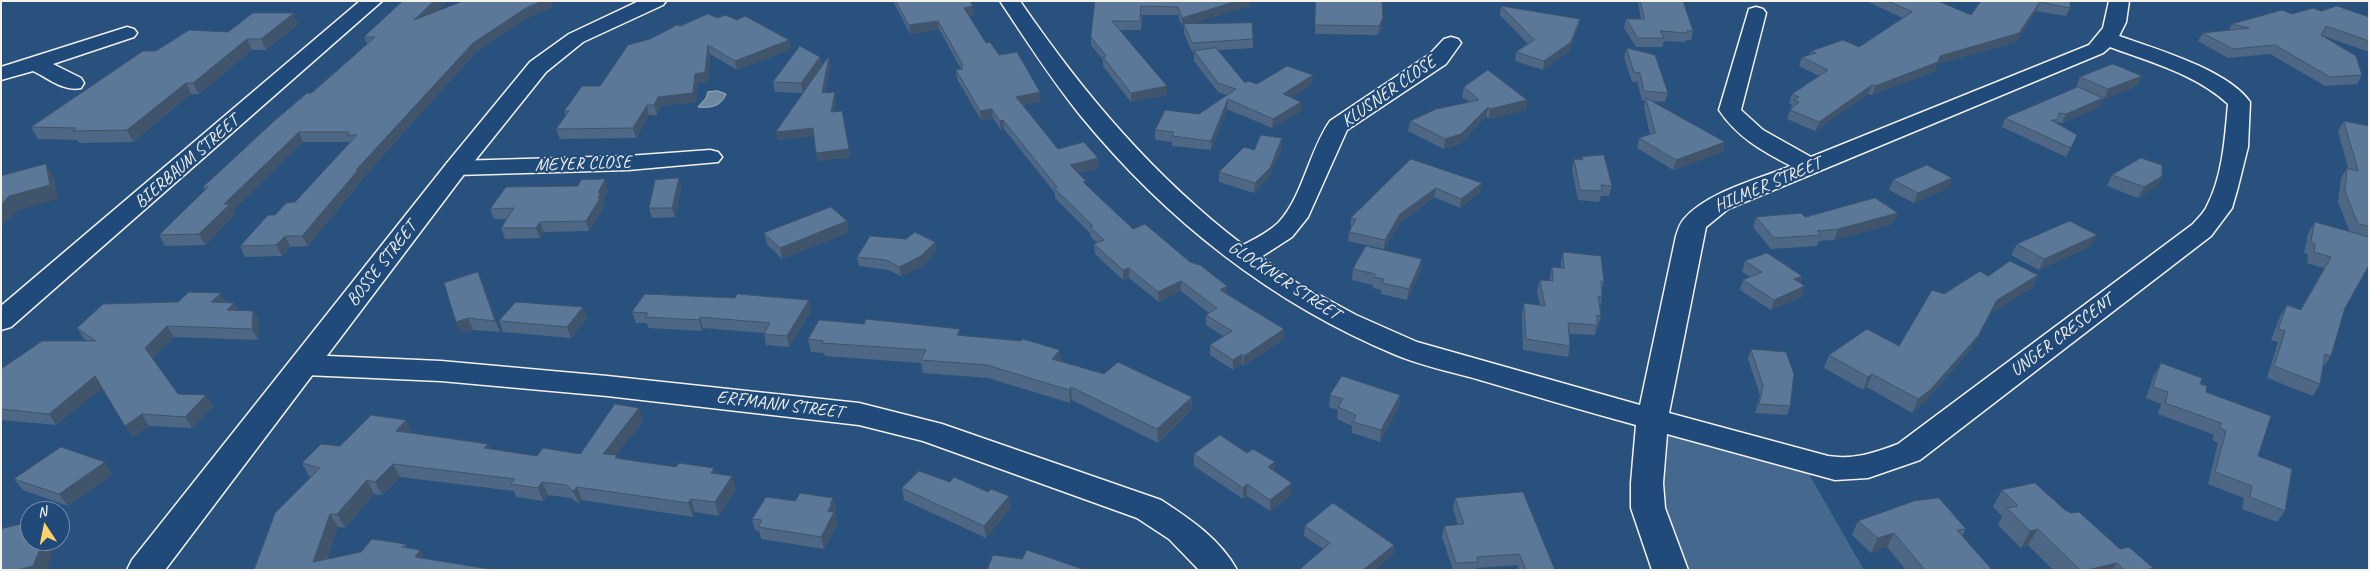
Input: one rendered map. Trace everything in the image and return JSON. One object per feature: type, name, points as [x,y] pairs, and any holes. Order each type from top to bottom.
[{"type":"street","name":"BIERBAUM STREET","points":[[1,321],[372,1]]},
{"type":"street","name":"BOSSE STREET","points":[[145,570],[456,168],[538,67],[576,38],[656,1]]},
{"type":"street","name":"GLOCKNER STREET","points":[[1010,1],[1105,132],[1140,169],[1193,219],[1242,257],[1297,294],[1337,316],[1409,349],[1652,420]]},
{"type":"street","points":[[2108,39],[2115,28],[2119,1]]},
{"type":"street","points":[[1756,13],[1730,110],[1740,123],[1760,138],[1810,166]]},
{"type":"street","points":[[1,74],[37,64],[127,33]]},
{"type":"street","name":"HILMER STREET","points":[[1670,570],[1648,508],[1647,483],[1652,420],[1688,236],[1694,223],[1719,204],[2096,48],[2108,39]]},
{"type":"street","name":"UNGER CRESCENT","points":[[1652,420],[1840,469],[1873,465],[1891,459],[1909,452],[2202,230],[2219,208],[2226,187],[2236,147],[2238,102],[2223,88],[2108,39]]},
{"type":"street","name":"KLUSNER CLOSE","points":[[1242,257],[1287,227],[1297,214],[1330,138],[1338,126],[1438,59],[1451,43]]},
{"type":"street","points":[[37,64],[73,83]]},
{"type":"street","name":"MEYER CLOSE","points":[[456,168],[628,163],[710,157]]},
{"type":"street","name":"ERFMANN STREET","points":[[305,365],[441,371],[626,388],[859,414],[931,432],[1148,509],[1181,530],[1209,557],[1219,570]]},
{"type":"shaded area","points":[[718,91],[726,94],[721,102],[711,107],[698,107],[706,98],[708,92]]},
{"type":"shaded area","points":[[1653,420],[1802,462],[1864,570],[1674,570],[1655,527]]},
{"type":"building","points":[[403,1],[434,1],[414,20],[463,1],[542,1],[526,8],[473,43],[356,170],[358,170],[302,236],[285,236],[276,245],[240,246],[268,215],[275,215],[286,203],[295,202],[357,135],[347,135],[349,132],[299,132],[224,204],[230,204],[199,234],[159,235],[208,187],[203,187],[273,122],[307,93],[312,93],[375,37],[364,37]]},
{"type":"building","points":[[896,1],[970,1],[973,6],[964,8],[986,43],[990,42],[999,55],[1017,52],[1040,92],[1016,97],[1058,149],[1084,142],[1098,158],[1070,165],[1086,181],[1083,182],[1133,229],[1145,224],[1190,262],[1200,265],[1227,286],[1220,290],[1284,329],[1244,356],[1242,354],[1233,360],[1210,345],[1232,331],[1206,315],[1217,308],[1181,281],[1158,292],[1129,268],[1123,270],[1094,244],[1104,240],[1090,227],[1093,226],[1054,188],[1057,187],[1003,120],[1000,121],[992,109],[980,111],[956,70],[963,69],[961,66],[963,65],[938,21],[909,25]]},
{"type":"building","points":[[1095,1],[1237,1],[1182,18],[1178,7],[1141,6],[1140,21],[1112,21],[1167,86],[1131,93],[1103,57],[1106,56],[1091,37]]},
{"type":"building","points":[[1316,1],[1382,1],[1383,18],[1379,26],[1315,25]]},
{"type":"building","points":[[1641,1],[1683,1],[1693,31],[1687,31],[1687,33],[1660,31],[1664,38],[1638,38],[1626,19],[1644,19]]},
{"type":"building","points":[[1888,1],[1938,1],[1971,15],[1981,1],[2070,1],[2070,8],[2040,2],[2019,33],[1940,56],[1938,62],[1875,86],[1872,85],[1819,122],[1790,110],[1799,102],[1794,100],[1799,97],[1792,94],[1828,70],[1802,57],[1816,53],[1811,51],[1843,40],[1859,47],[1912,12]]},
{"type":"building","points":[[1501,6],[1580,19],[1571,42],[1544,61],[1516,52],[1534,40]]},
{"type":"building","points":[[2337,6],[2369,17],[2369,41],[2326,26],[2321,35],[2356,56],[2362,75],[2330,77],[2275,45],[2233,49],[2203,33],[2249,28],[2232,24],[2282,10],[2292,14],[2313,8],[2321,11]]},
{"type":"building","points":[[253,13],[294,13],[261,39],[247,39],[193,83],[186,83],[127,130],[72,131],[76,128],[31,127],[143,51],[156,51],[189,30],[228,32]]},
{"type":"building","points":[[708,14],[718,18],[725,15],[737,20],[745,16],[789,40],[735,61],[708,45],[705,72],[695,74],[693,93],[658,97],[654,105],[647,105],[633,128],[556,129],[569,111],[564,111],[582,86],[600,86],[628,45],[650,39],[677,25],[680,26]]},
{"type":"building","points":[[1252,23],[1253,39],[1192,43],[1184,24]]},
{"type":"building","points":[[800,46],[820,57],[801,83],[773,82]]},
{"type":"building","points":[[1216,48],[1245,83],[1248,81],[1257,84],[1287,66],[1313,75],[1283,94],[1301,102],[1273,119],[1228,99],[1211,141],[1172,136],[1174,132],[1155,130],[1165,110],[1199,114],[1236,89],[1218,83],[1194,51]]},
{"type":"building","points":[[1627,48],[1655,55],[1668,93],[1644,91],[1640,73],[1634,72]]},
{"type":"building","points":[[829,56],[822,93],[835,92],[831,112],[842,111],[849,149],[816,153],[813,128],[776,132]]},
{"type":"building","points":[[2113,64],[2142,76],[2108,89],[2080,77]]},
{"type":"building","points":[[1488,70],[1527,100],[1490,109],[1488,107],[1461,134],[1445,139],[1410,121],[1436,109],[1479,100],[1464,87]]},
{"type":"building","points":[[2078,87],[2103,98],[2066,114],[2059,113],[2057,120],[2051,120],[2077,135],[2071,148],[2005,118]]},
{"type":"building","points":[[1646,98],[1725,142],[1676,160],[1639,138],[1655,133]]},
{"type":"building","points":[[2344,121],[2369,126],[2369,226],[2358,224],[2345,192],[2347,168],[2358,171]]},
{"type":"building","points":[[1261,135],[1282,138],[1270,168],[1255,183],[1219,172],[1244,147],[1254,150]]},
{"type":"building","points":[[1604,155],[1612,186],[1601,185],[1602,191],[1580,190],[1574,159],[1583,160],[1582,157]]},
{"type":"building","points":[[2141,158],[2162,165],[2162,176],[2144,187],[2112,175]]},
{"type":"building","points":[[1411,159],[1482,183],[1461,199],[1436,188],[1400,214],[1385,240],[1349,232],[1356,219],[1351,218]]},
{"type":"building","points":[[46,164],[50,185],[9,196],[1,205],[1,176]]},
{"type":"building","points":[[1927,165],[1952,178],[1918,193],[1893,180]]},
{"type":"building","points":[[679,178],[672,208],[649,208],[655,180]]},
{"type":"building","points":[[605,179],[598,193],[601,193],[598,198],[600,198],[586,221],[540,222],[536,228],[501,228],[514,208],[490,209],[506,187],[578,186],[581,180]]},
{"type":"building","points":[[1875,198],[1898,213],[1838,229],[1817,231],[1821,235],[1774,238],[1756,217],[1801,213],[1805,217]]},
{"type":"building","points":[[831,207],[847,221],[780,248],[764,233]]},
{"type":"building","points":[[2070,221],[2097,235],[2044,259],[2017,244]]},
{"type":"building","points":[[2315,222],[2369,237],[2369,265],[2345,308],[2331,356],[2325,354],[2320,384],[2274,366],[2285,331],[2278,329],[2287,305],[2301,310],[2331,257],[2314,252],[2315,244],[2311,242]]},
{"type":"building","points":[[915,232],[935,242],[921,256],[899,267],[886,260],[857,257],[870,236],[906,239]]},
{"type":"building","points":[[1366,246],[1422,259],[1409,289],[1382,283],[1384,279],[1374,277],[1375,274],[1353,269]]},
{"type":"building","points":[[1563,252],[1601,256],[1604,282],[1601,281],[1602,297],[1598,296],[1601,316],[1597,315],[1597,325],[1568,323],[1570,346],[1526,339],[1524,303],[1545,306],[1540,280],[1553,281],[1552,267],[1564,268]]},
{"type":"building","points":[[1767,253],[1802,276],[1794,279],[1805,286],[1774,300],[1743,280],[1762,272],[1745,261]]},
{"type":"building","points":[[2010,261],[2038,275],[1997,300],[1978,336],[1930,390],[1918,399],[1872,374],[1868,377],[1829,355],[1867,329],[1899,346],[1932,290],[1944,294],[1980,271],[1988,276]]},
{"type":"building","points":[[478,272],[495,321],[468,318],[456,322],[444,283]]},
{"type":"building","points":[[189,292],[221,293],[211,302],[234,303],[227,310],[253,311],[252,329],[167,326],[145,348],[178,394],[206,395],[185,417],[142,414],[125,426],[95,376],[49,414],[1,409],[1,369],[42,341],[96,341],[77,328],[103,304],[178,302]]},
{"type":"building","points":[[645,294],[735,298],[737,294],[809,300],[787,336],[764,334],[770,323],[700,317],[699,320],[645,317],[648,313],[632,312]]},
{"type":"building","points":[[516,302],[583,307],[567,327],[499,321]]},
{"type":"building","points":[[866,319],[960,329],[957,335],[1021,341],[1023,339],[1060,350],[1052,359],[1104,374],[1118,362],[1192,397],[1157,429],[1071,387],[1069,390],[987,365],[921,360],[926,350],[822,343],[823,341],[808,339],[819,320],[864,324]]},
{"type":"building","points":[[1751,349],[1786,352],[1794,374],[1790,406],[1759,404],[1763,386]]},
{"type":"building","points":[[2161,363],[2202,378],[2200,384],[2207,386],[2206,392],[2271,416],[2258,456],[2292,469],[2285,511],[2250,497],[2252,486],[2215,472],[2226,431],[2220,428],[2221,423],[2165,403],[2168,392],[2153,387]]},
{"type":"building","points":[[1342,376],[1400,395],[1381,430],[1353,422],[1356,415],[1338,407],[1343,399],[1330,395]]},
{"type":"building","points":[[615,404],[639,408],[603,454],[617,455],[615,458],[676,467],[679,463],[714,468],[711,473],[732,476],[715,502],[691,499],[688,503],[577,487],[573,491],[566,485],[542,482],[538,488],[511,484],[515,479],[393,464],[375,482],[367,480],[337,514],[330,514],[313,562],[361,552],[372,539],[405,544],[402,547],[420,550],[415,557],[495,570],[254,570],[275,513],[320,468],[302,463],[321,444],[340,446],[371,415],[406,420],[396,431],[488,444],[484,448],[537,456],[543,448],[580,454]]},
{"type":"building","points":[[1220,435],[1247,453],[1253,449],[1275,462],[1268,467],[1292,483],[1270,500],[1247,484],[1243,488],[1194,454]]},
{"type":"building","points":[[61,447],[105,462],[59,494],[14,479]]},
{"type":"building","points":[[919,471],[950,482],[954,477],[988,492],[991,489],[1009,496],[984,526],[902,488]]},
{"type":"building","points":[[2035,483],[2065,510],[2071,513],[2079,512],[2120,549],[2129,547],[2153,568],[2146,570],[2124,570],[2117,563],[2080,570],[2038,529],[2030,531],[2007,508],[2018,506],[2002,490]]},
{"type":"building","points":[[1523,492],[1555,570],[1526,570],[1519,554],[1477,557],[1478,562],[1456,563],[1444,526],[1464,524],[1455,498]]},
{"type":"building","points":[[800,493],[833,498],[828,511],[834,512],[821,537],[758,527],[762,520],[752,519],[766,497],[795,501]]},
{"type":"building","points":[[1939,498],[1966,529],[1957,530],[1992,570],[1925,570],[1894,533],[1878,538],[1858,521],[1914,501]]},
{"type":"building","points":[[1333,503],[1394,545],[1363,570],[1299,570],[1330,543],[1305,526]]},
{"type":"building","points":[[20,524],[20,551],[39,551],[33,566],[18,570],[1,570],[1,529]]},
{"type":"building","points":[[1027,550],[1085,570],[987,570],[993,555],[1022,559]]}]
